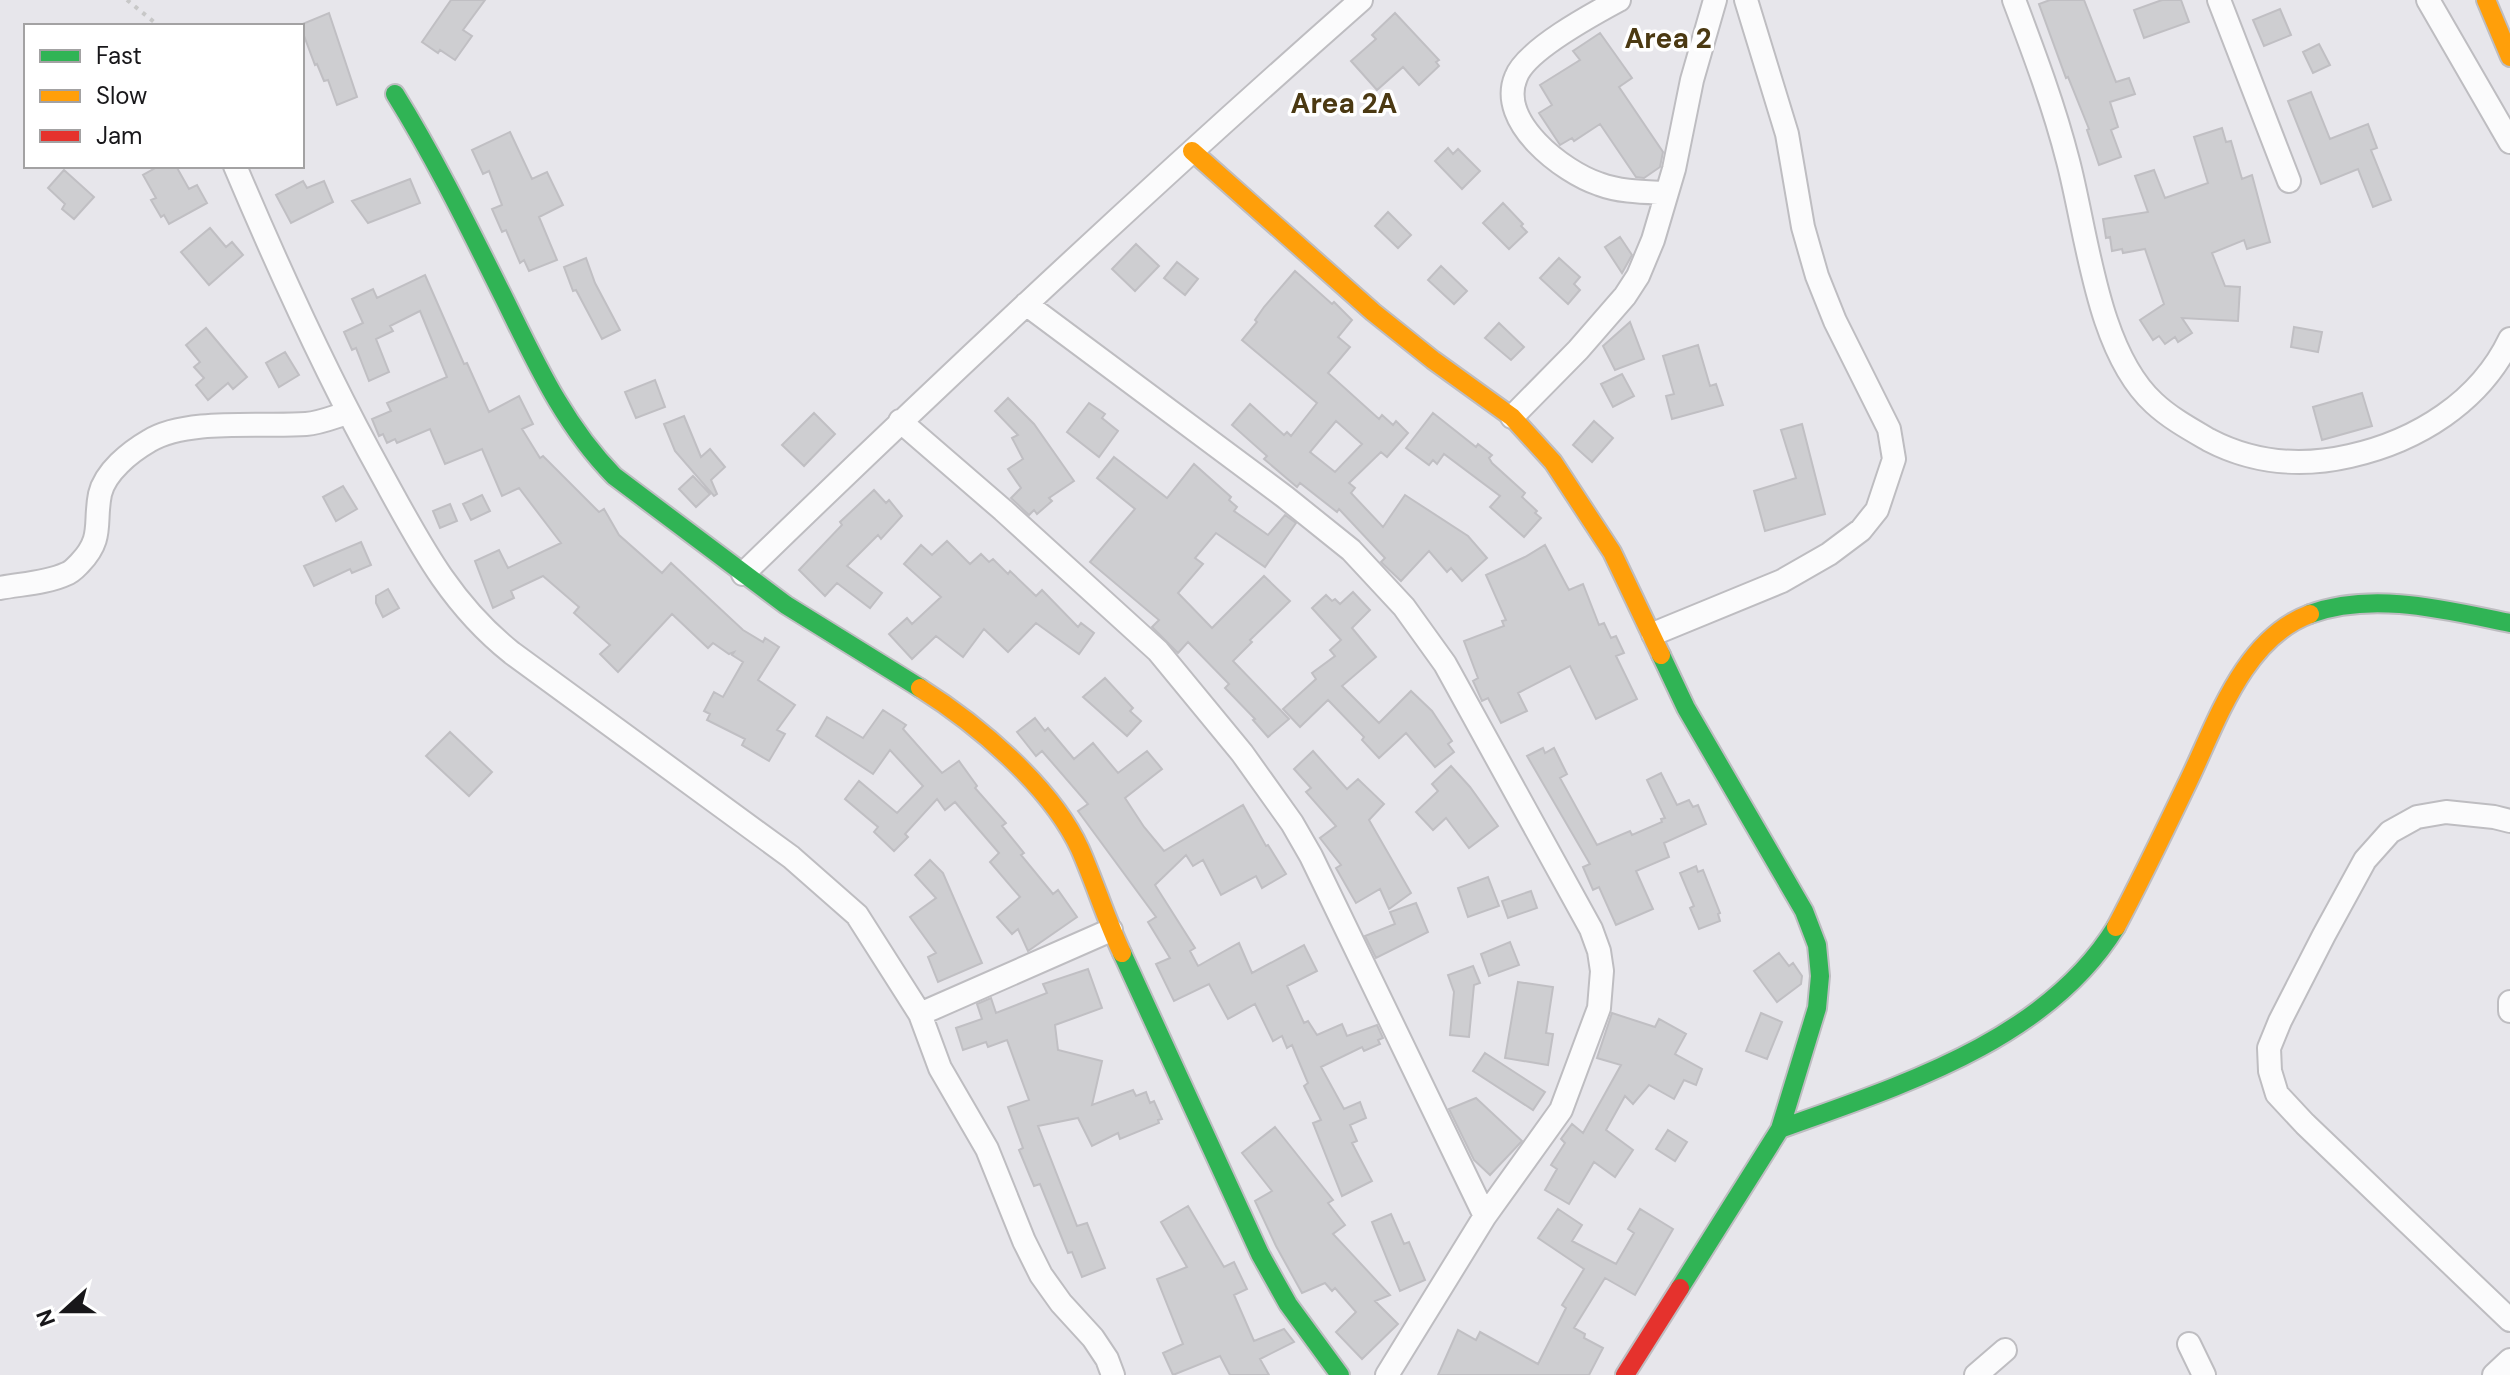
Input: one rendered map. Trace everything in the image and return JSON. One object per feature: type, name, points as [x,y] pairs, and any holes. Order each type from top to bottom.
[{"type":"street","points":[[743,574],[900,421],[1192,151],[1361,0]]},
{"type":"street","points":[[1619,0],[1553,40],[1527,61],[1516,76],[1513,94],[1516,113],[1533,139],[1586,179],[1626,191],[1666,193]]},
{"type":"street","points":[[1512,417],[1625,296],[1638,276],[1653,240],[1679,148],[1692,80],[1715,0]]},
{"type":"street","points":[[1653,634],[1782,581],[1829,554],[1861,530],[1877,510],[1894,459],[1889,429],[1835,321],[1817,276],[1803,227],[1787,134],[1746,0]]},
{"type":"street","points":[[2014,0],[2068,159],[2106,322],[2127,366],[2152,402],[2188,428],[2229,450],[2274,461],[2322,463],[2367,452],[2420,431],[2463,403],[2500,360],[2510,339]]},
{"type":"street","points":[[2219,0],[2289,181]]},
{"type":"street","points":[[2428,0],[2510,142]]},
{"type":"street","points":[[2486,0],[2502,22],[2510,57]]},
{"type":"street","points":[[395,94],[435,159],[560,413],[574,434],[614,476],[743,574],[786,605],[934,697],[987,739],[1029,778],[1055,808],[1079,847],[1111,930],[1260,1254],[1288,1304],[1340,1375]]},
{"type":"street","points":[[1192,151],[1373,312],[1512,417],[1553,462],[1585,506],[1612,552],[1686,708],[1804,911],[1817,945],[1820,976],[1817,1008],[1780,1129],[1625,1375]]},
{"type":"street","points":[[236,168],[347,413],[440,576],[483,630],[791,857],[857,915],[920,1014],[940,1068],[987,1149],[1041,1275],[1093,1338],[1113,1375]]},
{"type":"street","points":[[1026,304],[1307,514],[1351,550],[1404,607],[1445,664],[1591,929],[1599,951],[1602,971],[1599,1008],[1561,1110],[1485,1216],[1387,1375]]},
{"type":"street","points":[[0,588],[59,577],[77,566],[97,537],[100,493],[108,477],[151,439],[179,430],[310,424],[347,413]]},
{"type":"street","points":[[900,421],[1158,651],[1242,753],[1292,823],[1311,856],[1485,1216]]},
{"type":"street","points":[[1780,1129],[1924,1074],[1999,1035],[2052,1000],[2091,962],[2118,924],[2239,678],[2261,647],[2296,619],[2321,609],[2359,604],[2470,615],[2510,623]]},
{"type":"street","points":[[2510,821],[2446,812],[2417,817],[2390,832],[2365,860],[2269,1048],[2270,1071],[2277,1094],[2510,1320]]},
{"type":"street","points":[[920,1014],[1111,930]]},
{"type":"street","points":[[2510,1002],[2510,1011]]},
{"type":"street","points":[[2189,1344],[2204,1375]]},
{"type":"street","points":[[1976,1375],[2005,1350]]},
{"type":"street","points":[[2494,1375],[2510,1360]]},
{"type":"path","points":[[127,0],[157,24]]},
{"type":"building","points":[[451,0],[485,0],[463,30],[472,36],[455,60],[422,42]]},
{"type":"building","points":[[2050,0],[2084,0],[2116,82],[2129,78],[2135,94],[2110,102],[2118,127],[2111,130],[2121,157],[2099,165],[2089,129],[2066,78],[2039,4]]},
{"type":"building","points":[[2162,0],[2181,0],[2189,22],[2144,38],[2134,10]]},
{"type":"building","points":[[2280,9],[2291,35],[2264,46],[2253,20]]},
{"type":"building","points":[[329,13],[357,97],[337,105],[328,80],[324,81],[315,65],[302,24]]},
{"type":"building","points":[[1395,13],[1439,60],[1436,62],[1439,66],[1419,85],[1403,67],[1377,90],[1351,61],[1376,39],[1372,35]]},
{"type":"building","points":[[1600,33],[1632,78],[1619,87],[1663,152],[1660,167],[1644,178],[1636,177],[1600,124],[1574,141],[1572,138],[1560,145],[1539,113],[1552,105],[1540,85],[1580,60],[1573,51]]},
{"type":"building","points":[[2319,44],[2330,65],[2313,73],[2303,52]]},
{"type":"building","points":[[2311,92],[2330,139],[2368,124],[2377,148],[2371,150],[2391,200],[2373,207],[2358,169],[2321,184],[2288,101]]},
{"type":"building","points":[[2222,128],[2226,142],[2231,141],[2242,179],[2252,175],[2270,242],[2247,249],[2244,240],[2212,253],[2225,286],[2240,287],[2238,321],[2182,318],[2192,333],[2178,342],[2175,337],[2165,344],[2159,336],[2153,340],[2140,320],[2164,304],[2145,249],[2123,253],[2122,249],[2112,251],[2103,219],[2148,212],[2135,176],[2154,170],[2165,198],[2208,183],[2194,137]]},
{"type":"building","points":[[510,132],[532,179],[547,172],[563,205],[539,217],[557,260],[529,271],[524,260],[520,263],[506,230],[502,232],[492,209],[502,205],[489,171],[483,174],[472,150]]},
{"type":"building","points":[[1448,148],[1453,154],[1458,149],[1480,171],[1462,189],[1435,161]]},
{"type":"building","points":[[155,168],[177,168],[189,189],[197,185],[207,203],[169,224],[151,200],[156,198],[143,175]]},
{"type":"building","points":[[64,170],[94,197],[74,219],[62,209],[65,204],[48,188]]},
{"type":"building","points":[[410,179],[420,203],[368,223],[352,201]]},
{"type":"building","points":[[303,181],[307,188],[324,181],[333,202],[291,223],[276,195]]},
{"type":"building","points":[[1503,203],[1527,232],[1509,249],[1483,223]]},
{"type":"building","points":[[1388,212],[1411,235],[1398,248],[1375,226]]},
{"type":"building","points":[[210,228],[226,247],[232,242],[243,255],[209,285],[181,252]]},
{"type":"building","points":[[1620,237],[1632,255],[1622,273],[1605,247]]},
{"type":"building","points":[[1136,244],[1159,266],[1135,291],[1112,269]]},
{"type":"building","points":[[586,258],[595,283],[620,330],[602,339],[576,290],[573,291],[564,267]]},
{"type":"building","points":[[1559,258],[1580,277],[1574,284],[1580,290],[1568,304],[1540,278]]},
{"type":"building","points":[[1177,262],[1198,279],[1185,295],[1164,278]]},
{"type":"building","points":[[1441,266],[1467,291],[1454,304],[1428,280]]},
{"type":"building","points":[[1295,271],[1352,320],[1338,337],[1350,347],[1328,373],[1379,419],[1382,415],[1393,425],[1396,421],[1408,433],[1387,457],[1381,452],[1349,483],[1355,488],[1351,493],[1383,527],[1405,495],[1468,536],[1487,558],[1462,581],[1451,568],[1447,572],[1429,551],[1401,581],[1381,562],[1385,558],[1339,509],[1337,512],[1300,483],[1297,487],[1264,459],[1267,456],[1232,425],[1250,404],[1284,435],[1287,432],[1291,436],[1317,403],[1242,340],[1257,322],[1255,320]],"holes":[[[1336,421],[1362,444],[1335,472],[1310,452]]]},
{"type":"building","points":[[425,275],[489,412],[519,396],[533,424],[522,429],[540,458],[543,456],[599,512],[604,509],[619,535],[662,573],[671,563],[743,630],[779,647],[758,680],[795,705],[777,730],[785,734],[769,761],[742,745],[745,739],[707,720],[710,714],[704,711],[714,692],[723,697],[743,662],[732,655],[734,652],[729,654],[713,643],[708,648],[672,614],[618,672],[600,654],[610,645],[574,613],[579,607],[543,576],[511,591],[514,598],[493,608],[475,561],[499,550],[508,568],[561,543],[519,488],[502,496],[482,449],[445,464],[430,429],[397,443],[395,439],[387,443],[383,434],[379,436],[372,419],[391,411],[387,403],[447,377],[420,311],[390,326],[393,331],[376,339],[389,372],[369,381],[356,348],[352,350],[344,332],[363,323],[352,299],[373,289],[377,298]]},
{"type":"building","points":[[1630,322],[1644,359],[1615,370],[1603,346]]},
{"type":"building","points":[[1499,323],[1524,347],[1511,360],[1485,338]]},
{"type":"building","points":[[2294,327],[2322,332],[2318,352],[2291,347]]},
{"type":"building","points":[[206,328],[247,377],[233,389],[228,383],[208,400],[196,385],[204,378],[194,367],[200,362],[186,345]]},
{"type":"building","points":[[1698,345],[1710,386],[1716,384],[1723,405],[1672,419],[1666,396],[1674,394],[1663,356]]},
{"type":"building","points":[[285,352],[299,375],[279,387],[266,363]]},
{"type":"building","points":[[1622,374],[1634,396],[1613,407],[1601,384]]},
{"type":"building","points":[[655,380],[665,407],[636,418],[625,392]]},
{"type":"building","points":[[2362,393],[2372,426],[2322,440],[2313,407]]},
{"type":"building","points":[[1008,398],[1034,424],[1074,481],[1049,498],[1052,501],[1037,514],[1034,510],[1029,515],[1011,498],[1021,488],[1008,469],[1023,459],[1012,438],[1018,435],[995,411]]},
{"type":"building","points":[[1089,403],[1105,414],[1102,418],[1118,431],[1099,457],[1067,432]]},
{"type":"building","points":[[814,413],[835,434],[804,466],[782,445]]},
{"type":"building","points":[[1433,413],[1476,447],[1478,444],[1492,455],[1489,458],[1492,463],[1525,493],[1522,497],[1541,518],[1524,537],[1490,507],[1500,496],[1444,454],[1437,464],[1433,460],[1429,465],[1406,448]]},
{"type":"building","points":[[684,416],[701,457],[710,449],[725,467],[711,480],[717,494],[714,496],[675,451],[664,424]]},
{"type":"building","points":[[1594,421],[1613,438],[1592,462],[1573,445]]},
{"type":"building","points":[[1802,424],[1825,514],[1765,531],[1754,491],[1796,478],[1781,430]]},
{"type":"building","points":[[1114,457],[1167,498],[1194,464],[1231,497],[1229,500],[1237,507],[1234,511],[1268,535],[1285,515],[1296,523],[1265,567],[1216,533],[1195,558],[1203,564],[1178,593],[1212,628],[1264,576],[1290,601],[1233,661],[1289,719],[1268,737],[1225,688],[1229,684],[1188,642],[1178,653],[1152,627],[1159,620],[1090,562],[1135,509],[1097,478]]},
{"type":"building","points":[[693,476],[710,494],[696,507],[679,489]]},
{"type":"building","points":[[343,486],[357,509],[336,521],[323,497]]},
{"type":"building","points":[[874,490],[886,503],[889,500],[902,516],[881,539],[878,535],[847,566],[882,593],[870,608],[837,583],[825,596],[799,570],[842,525],[840,522]]},
{"type":"building","points":[[482,495],[490,511],[471,520],[463,504]]},
{"type":"building","points":[[450,504],[457,521],[440,528],[433,511]]},
{"type":"building","points":[[947,541],[970,564],[981,554],[989,562],[993,559],[1036,596],[1042,590],[1078,627],[1081,623],[1094,633],[1079,654],[1036,623],[1008,652],[984,629],[963,657],[936,636],[912,659],[889,634],[907,618],[912,624],[941,597],[904,564],[921,545],[932,555]]},
{"type":"building","points":[[361,542],[371,565],[352,573],[350,569],[314,586],[304,566]]},
{"type":"building","points":[[1545,545],[1569,590],[1583,584],[1599,625],[1604,623],[1611,638],[1616,636],[1624,653],[1616,656],[1637,699],[1596,719],[1570,666],[1518,693],[1527,711],[1501,723],[1488,698],[1482,701],[1473,681],[1478,678],[1464,641],[1504,626],[1502,621],[1506,620],[1486,575]]},
{"type":"building","points":[[388,589],[399,608],[383,617],[376,596]]},
{"type":"building","points":[[1353,592],[1370,610],[1352,628],[1376,657],[1342,686],[1379,723],[1411,691],[1432,711],[1452,741],[1448,744],[1454,752],[1435,767],[1406,733],[1379,758],[1362,740],[1364,737],[1328,700],[1300,727],[1283,709],[1316,679],[1312,673],[1335,656],[1330,650],[1341,640],[1312,608],[1326,595],[1340,604]]},
{"type":"building","points":[[1105,678],[1141,721],[1127,736],[1083,697]]},
{"type":"building","points":[[883,710],[906,725],[903,729],[942,773],[959,761],[977,786],[975,788],[1006,823],[1002,826],[1024,853],[1021,855],[1053,894],[1058,890],[1077,917],[1028,951],[1018,929],[1012,934],[997,917],[1020,897],[990,862],[999,853],[955,802],[945,810],[937,799],[894,851],[874,832],[878,827],[845,799],[859,781],[897,813],[923,786],[890,750],[873,774],[816,736],[827,717],[863,738]]},
{"type":"building","points":[[1035,718],[1045,731],[1048,728],[1074,759],[1093,743],[1118,773],[1147,751],[1162,769],[1125,798],[1164,851],[1243,805],[1286,874],[1262,888],[1256,876],[1221,895],[1203,860],[1193,866],[1186,855],[1155,885],[1195,948],[1190,951],[1198,966],[1239,943],[1252,973],[1304,945],[1317,971],[1287,986],[1304,1023],[1308,1021],[1317,1035],[1342,1024],[1347,1036],[1377,1025],[1383,1038],[1378,1040],[1380,1044],[1364,1051],[1362,1047],[1321,1067],[1344,1109],[1360,1102],[1366,1118],[1350,1125],[1357,1141],[1352,1143],[1372,1181],[1342,1196],[1313,1123],[1321,1120],[1304,1086],[1308,1083],[1292,1045],[1287,1048],[1282,1036],[1273,1041],[1255,1004],[1228,1019],[1209,984],[1174,1001],[1156,964],[1170,958],[1148,922],[1156,917],[1078,811],[1088,804],[1042,751],[1036,756],[1017,732]]},
{"type":"building","points":[[450,732],[492,772],[469,796],[426,756]]},
{"type":"building","points":[[1543,748],[1545,753],[1554,748],[1567,774],[1560,778],[1597,845],[1662,822],[1661,819],[1665,818],[1647,780],[1661,773],[1677,805],[1689,800],[1693,807],[1698,805],[1706,824],[1664,843],[1669,857],[1636,871],[1653,909],[1616,925],[1599,887],[1593,890],[1583,867],[1590,864],[1527,756]]},
{"type":"building","points":[[1313,751],[1347,789],[1358,779],[1384,804],[1369,820],[1411,893],[1389,909],[1380,889],[1356,903],[1336,868],[1341,865],[1320,838],[1336,826],[1306,792],[1311,788],[1294,769]]},
{"type":"building","points":[[1451,766],[1498,826],[1469,848],[1446,818],[1433,830],[1416,812],[1438,791],[1432,784]]},
{"type":"building","points":[[930,860],[943,873],[982,963],[938,982],[928,957],[936,953],[910,917],[936,898],[915,875]]},
{"type":"building","points":[[1696,866],[1698,872],[1703,870],[1720,913],[1720,921],[1699,929],[1690,908],[1694,906],[1680,873]]},
{"type":"building","points":[[1488,877],[1499,906],[1468,917],[1458,888]]},
{"type":"building","points":[[1531,891],[1537,908],[1508,918],[1502,901]]},
{"type":"building","points":[[1416,903],[1428,932],[1376,958],[1365,936],[1395,924],[1390,912]]},
{"type":"building","points":[[1510,942],[1519,965],[1489,976],[1481,954]]},
{"type":"building","points":[[1779,953],[1789,966],[1793,963],[1802,976],[1801,984],[1777,1002],[1754,971]]},
{"type":"building","points":[[1473,966],[1480,983],[1474,985],[1469,1037],[1450,1035],[1454,992],[1448,975]]},
{"type":"building","points":[[1088,969],[1102,1008],[1055,1025],[1058,1050],[1102,1061],[1092,1105],[1133,1090],[1136,1096],[1146,1092],[1162,1119],[1120,1139],[1118,1133],[1092,1146],[1078,1118],[1038,1126],[1077,1226],[1087,1223],[1105,1268],[1082,1277],[1072,1252],[1068,1253],[1040,1184],[1034,1186],[1019,1150],[1023,1148],[1008,1107],[1029,1100],[1007,1040],[988,1047],[986,1042],[963,1050],[956,1028],[982,1019],[977,1004],[991,998],[996,1013],[1047,993],[1043,984]]},
{"type":"building","points":[[1518,982],[1553,987],[1546,1033],[1553,1034],[1548,1065],[1505,1058]]},
{"type":"building","points":[[1612,1013],[1655,1027],[1659,1019],[1686,1034],[1675,1054],[1702,1069],[1696,1085],[1684,1080],[1674,1099],[1649,1085],[1633,1104],[1625,1096],[1606,1130],[1633,1150],[1615,1177],[1594,1162],[1569,1204],[1545,1190],[1557,1169],[1551,1165],[1565,1143],[1561,1139],[1572,1124],[1583,1133],[1621,1065],[1597,1058]]},
{"type":"building","points":[[1761,1013],[1782,1022],[1767,1059],[1746,1051]]},
{"type":"building","points":[[1485,1053],[1545,1092],[1533,1110],[1473,1071]]},
{"type":"building","points":[[1476,1098],[1522,1141],[1490,1175],[1474,1160],[1449,1109]]},
{"type":"building","points":[[1275,1127],[1333,1200],[1328,1203],[1345,1225],[1333,1234],[1390,1295],[1375,1301],[1398,1324],[1362,1359],[1336,1332],[1356,1312],[1335,1288],[1332,1291],[1325,1283],[1302,1293],[1255,1201],[1272,1191],[1242,1153]]},
{"type":"building","points":[[1668,1130],[1687,1142],[1675,1161],[1656,1149]]},
{"type":"building","points":[[1188,1206],[1224,1267],[1234,1262],[1247,1289],[1234,1295],[1254,1341],[1284,1329],[1294,1342],[1260,1359],[1269,1375],[1230,1375],[1220,1356],[1173,1375],[1163,1353],[1183,1344],[1157,1279],[1187,1267],[1161,1222]]},
{"type":"building","points":[[1558,1209],[1582,1225],[1572,1241],[1616,1264],[1634,1233],[1628,1229],[1640,1209],[1673,1229],[1635,1295],[1605,1278],[1574,1328],[1585,1334],[1584,1338],[1603,1348],[1589,1375],[1438,1375],[1458,1330],[1476,1340],[1480,1332],[1538,1364],[1566,1308],[1562,1305],[1584,1269],[1538,1238]]},
{"type":"building","points":[[1391,1214],[1404,1244],[1409,1242],[1425,1280],[1400,1291],[1372,1222]]},
{"type":"traffic: fast","points":[[395,94],[425,144],[552,392],[596,456],[614,476],[786,605],[920,688]]},
{"type":"traffic: fast","points":[[2310,614],[2334,607],[2384,603],[2435,608],[2510,623]]},
{"type":"traffic: fast","points":[[1661,655],[1686,708],[1804,911],[1817,945],[1820,976],[1817,1008],[1780,1129],[1680,1288]]},
{"type":"traffic: fast","points":[[1780,1129],[1920,1076],[2010,1030],[2051,1001],[2086,967],[2116,927]]},
{"type":"traffic: fast","points":[[1122,953],[1260,1254],[1288,1304],[1340,1375]]},
{"type":"traffic: slow","points":[[2486,0],[2510,57]]},
{"type":"traffic: slow","points":[[1192,151],[1373,312],[1512,417],[1553,462],[1612,552],[1661,655]]},
{"type":"traffic: slow","points":[[2116,927],[2234,686],[2266,643],[2286,626],[2310,614]]},
{"type":"traffic: slow","points":[[920,688],[988,738],[1051,802],[1080,849],[1122,953]]},
{"type":"traffic: jam","points":[[1625,1375],[1680,1288]]},
{"type":"district","name":"Area 2","points":[[1668,38]]},
{"type":"district","name":"Area 2A","points":[[1344,103]]}]
